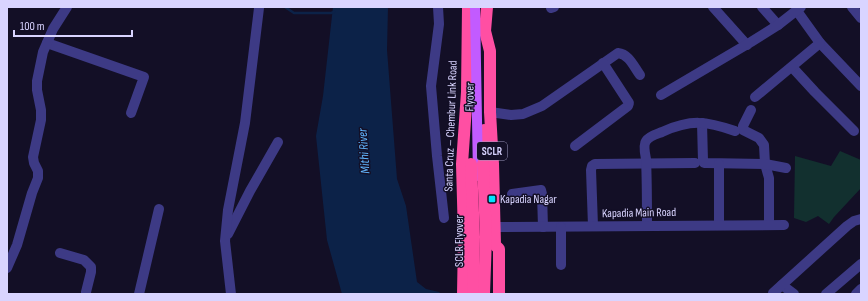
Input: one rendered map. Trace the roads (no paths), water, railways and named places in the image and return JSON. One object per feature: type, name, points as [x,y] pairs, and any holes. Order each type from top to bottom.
[{"type":"highway","name":"Santa Cruz – Chembur Link Road","points":[[463,294],[464,246],[462,164],[467,92],[468,7]]},
{"type":"highway","name":"SCLR","points":[[487,7],[485,31],[490,51],[490,112],[495,245],[499,249],[498,294]]},
{"type":"highway","name":"Flyover","points":[[477,164],[485,31]]},
{"type":"highway","name":"Flyover","points":[[467,92],[477,164]]},
{"type":"highway","name":"SCLR Flyover","points":[[472,294],[477,164]]},
{"type":"highway","points":[[477,164],[486,237],[484,294]]},
{"type":"highway","points":[[464,246],[495,245],[493,250],[492,294]]},
{"type":"main road","points":[[475,7],[477,164],[480,237],[478,294]]},
{"type":"street","points":[[7,268],[18,245],[32,193],[38,178],[38,171],[34,163],[33,156],[42,120],[37,81],[47,43],[53,29],[67,7]]},
{"type":"street","points":[[438,7],[439,24],[431,86],[444,218]]},
{"type":"street","points":[[712,7],[747,45]]},
{"type":"street","points":[[762,7],[778,25]]},
{"type":"street","points":[[852,7],[861,18]]},
{"type":"street","points":[[231,294],[225,241],[228,210],[245,123],[259,8]]},
{"type":"street","points":[[661,95],[747,45],[778,25],[799,9],[820,42],[861,86]]},
{"type":"street","points":[[755,98],[820,42]]},
{"type":"street","points":[[47,43],[144,77],[131,113]]},
{"type":"street","points":[[490,112],[511,115],[522,114],[542,106],[618,53],[623,53],[640,75]]},
{"type":"street","points":[[575,146],[630,103],[603,63]]},
{"type":"street","points":[[792,67],[854,131]]},
{"type":"street","points":[[751,110],[743,126],[743,130],[759,138],[764,145],[765,164],[770,178],[769,225]]},
{"type":"street","points":[[647,226],[646,140],[675,126],[689,123],[718,125],[736,131]]},
{"type":"street","points":[[702,123],[704,163],[765,164],[786,168]]},
{"type":"street","points":[[225,241],[250,191],[278,142]]},
{"type":"street","points":[[593,226],[592,166],[595,164],[695,163]]},
{"type":"street","points":[[719,164],[719,225]]},
{"type":"street","points":[[512,194],[541,190],[543,227]]},
{"type":"street","points":[[139,294],[159,209]]},
{"type":"street","points":[[773,293],[847,226],[854,221],[861,219]]},
{"type":"street","name":"Kapadia Main Road","points":[[495,228],[784,224]]},
{"type":"street","points":[[561,227],[561,265]]},
{"type":"street","points":[[60,253],[84,260],[91,267],[86,294]]},
{"type":"street","points":[[826,294],[861,264]]},
{"type":"street","points":[[782,285],[794,294]]},
{"type":"street","points":[[856,294],[861,289]]},
{"type":"water","name":"Mithi River","points":[[333,7],[388,7],[387,50],[397,179],[406,206],[417,282],[426,289],[439,292],[441,294],[342,294],[327,240],[316,136],[323,96]]},
{"type":"waterway","points":[[285,7],[294,13],[334,12]]},
{"type":"place","name":"Kapadia Nagar","points":[[492,199]]}]
